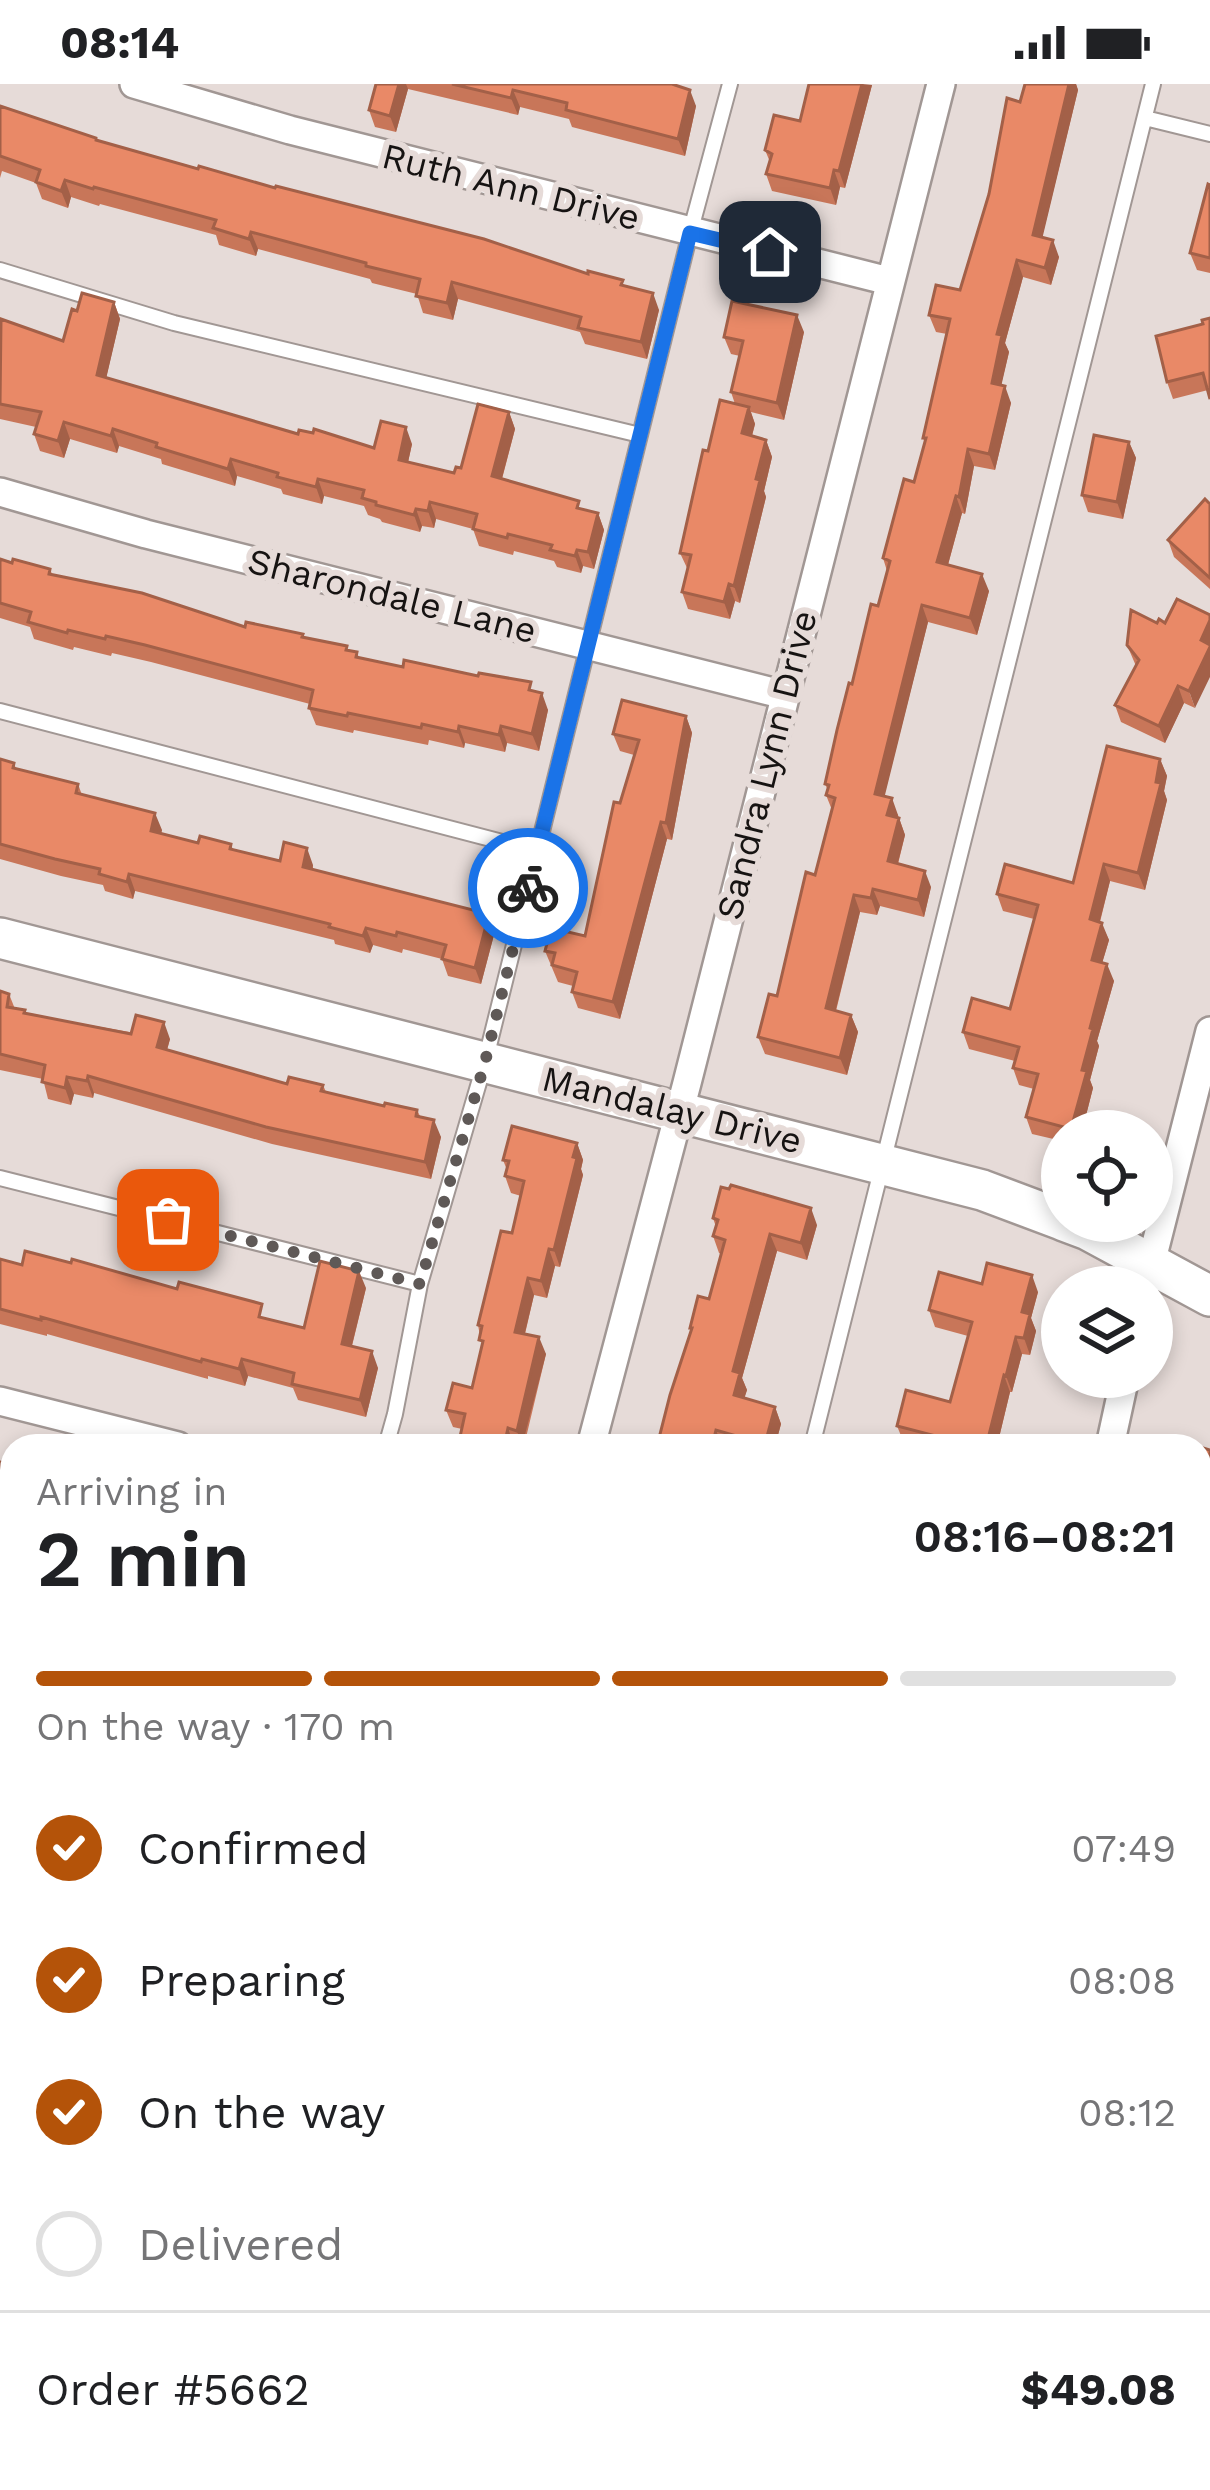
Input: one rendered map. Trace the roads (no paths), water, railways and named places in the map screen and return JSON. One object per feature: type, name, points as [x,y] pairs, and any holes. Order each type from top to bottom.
[{"type":"street","name":"Ruth Ann Drive","points":[[134,84],[290,130],[889,281]]},
{"type":"street","name":"Sandra Lynn Drive","points":[[594,1434],[940,84]]},
{"type":"street","name":"Sharondale Lane","points":[[0,492],[146,534],[785,695]]},
{"type":"street","name":"Mandalay Drive","points":[[0,938],[982,1190],[1041,1213]]},
{"type":"street","points":[[1150,1266],[1210,1031]]},
{"type":"street","name":"Mandalay Drive","points":[[1104,1242],[1136,1266]]},
{"type":"street","name":"Mandalay Drive","points":[[1173,1283],[1210,1295]]},
{"type":"street","points":[[1113,1434],[1120,1398]]},
{"type":"street","points":[[0,1401],[131,1434]]},
{"type":"lane","points":[[389,1434],[420,1284],[485,1062],[730,84]]},
{"type":"lane","points":[[815,1434],[1154,84]]},
{"type":"lane","points":[[1145,118],[1210,134]]},
{"type":"lane","points":[[0,270],[174,323],[640,435]]},
{"type":"lane","points":[[0,711],[537,851]]},
{"type":"lane","points":[[0,1178],[420,1284]]}]
